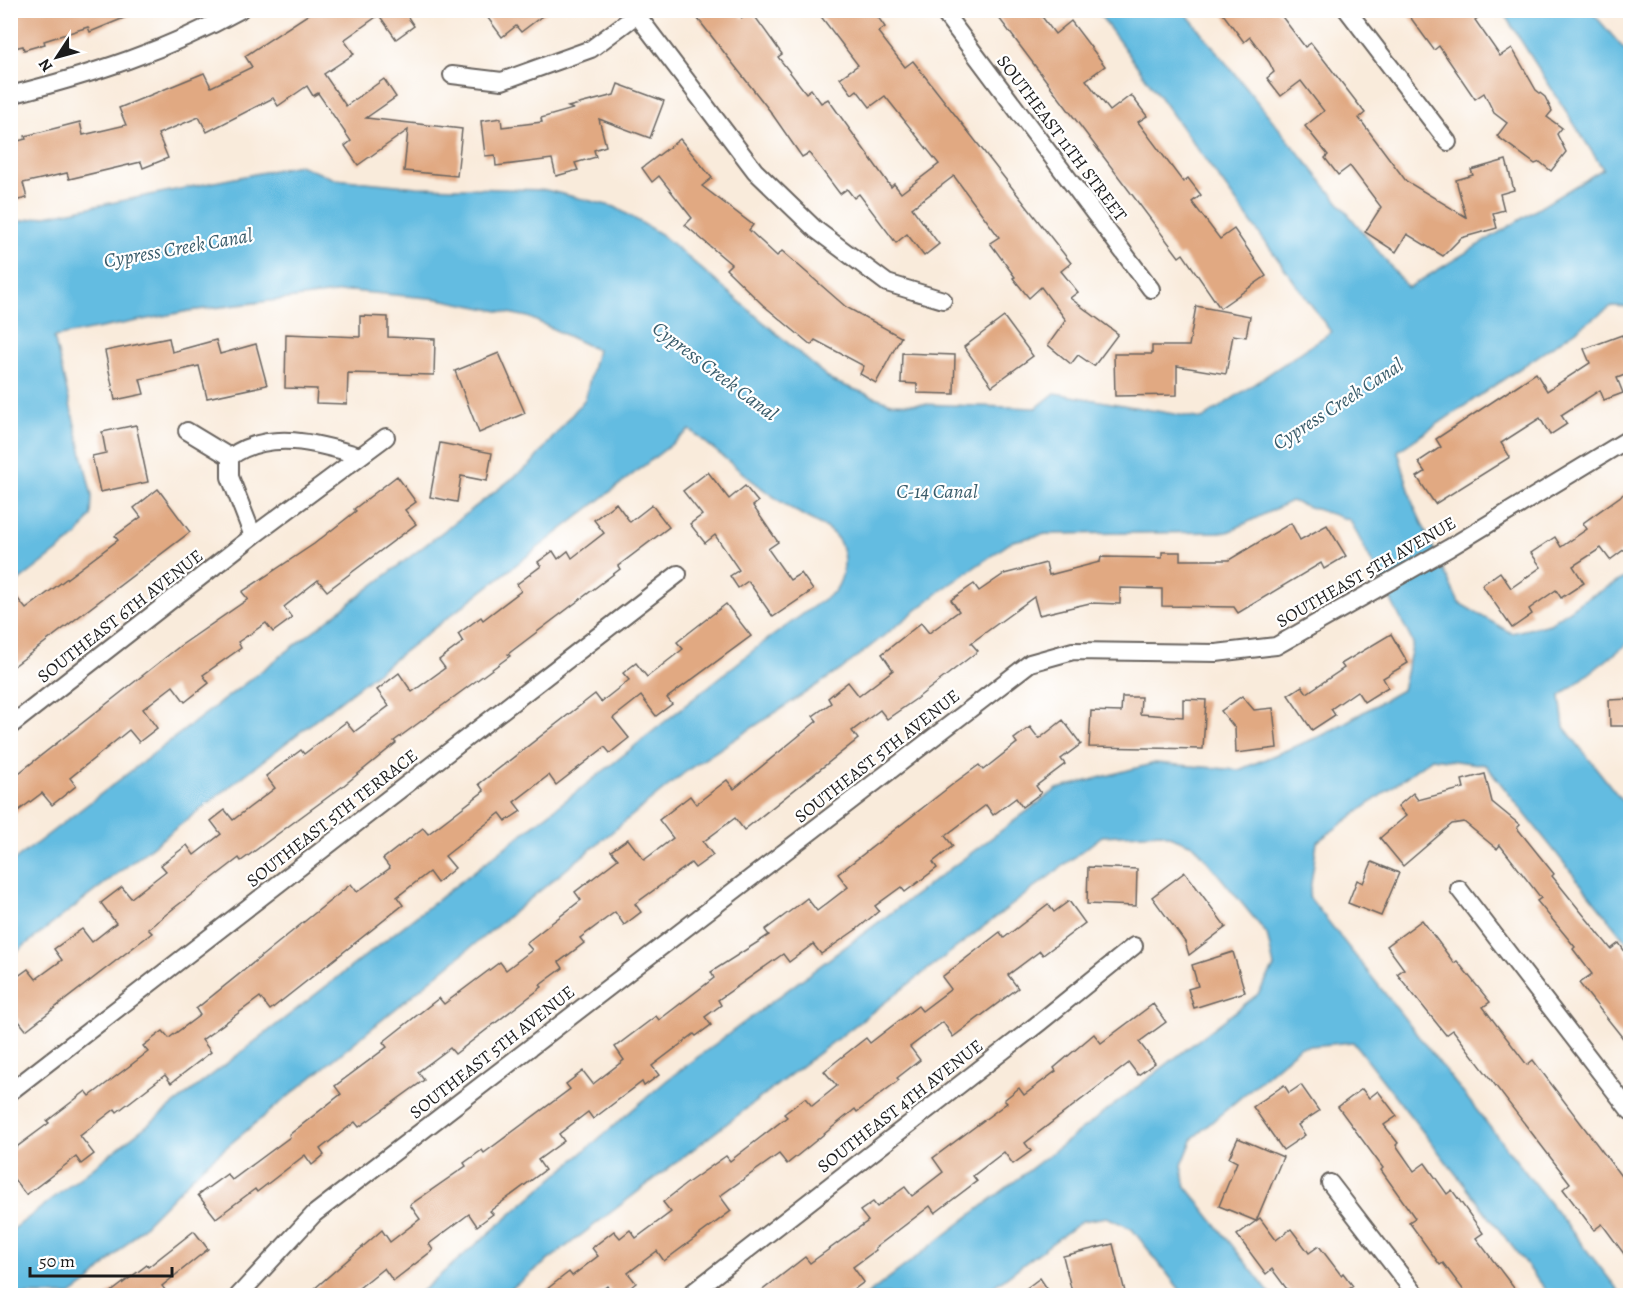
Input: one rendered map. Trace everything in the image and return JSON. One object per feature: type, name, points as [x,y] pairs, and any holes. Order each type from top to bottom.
[{"type":"street","points":[[10,95],[85,76],[204,31],[240,10]]},
{"type":"street","name":"SOUTHEAST 11TH STREET","points":[[942,10],[1150,289]]},
{"type":"street","points":[[1347,10],[1448,142]]},
{"type":"street","points":[[452,75],[501,81],[591,49],[640,13],[755,171],[814,229],[887,283],[943,300]]},
{"type":"street","points":[[188,431],[230,457]]},
{"type":"street","name":"SOUTHEAST 6TH AVENUE","points":[[10,726],[253,536],[386,437]]},
{"type":"street","name":"SOUTHEAST 5TH AVENUE","points":[[238,1296],[314,1214],[1030,663],[1073,651],[1216,653],[1276,646],[1449,548],[1630,438]]},
{"type":"street","points":[[230,457],[244,447],[261,441],[317,443],[360,456]]},
{"type":"street","points":[[230,457],[230,477],[253,536]]},
{"type":"street","name":"SOUTHEAST 5TH TERRACE","points":[[10,1092],[678,574]]},
{"type":"street","points":[[1458,889],[1630,1111]]},
{"type":"street","name":"SOUTHEAST 4TH AVENUE","points":[[688,1296],[1134,946]]},
{"type":"street","points":[[1330,1184],[1417,1296]]},
{"type":"water","points":[[1097,11],[1184,11],[1408,288],[1603,169],[1502,11],[1591,11],[1630,56],[1630,307],[1612,306],[1398,451],[1413,504],[1459,603],[1511,633],[1550,624],[1582,601],[1630,575],[1630,642],[1560,696],[1564,727],[1630,811],[1630,946],[1486,765],[1432,758],[1317,842],[1309,897],[1622,1295],[1550,1295],[1353,1042],[1300,1047],[1193,1138],[1182,1165],[1185,1185],[1271,1295],[1184,1295],[1132,1229],[1107,1217],[1082,1221],[982,1295],[867,1295],[1258,994],[1274,967],[1267,934],[1195,846],[1162,833],[1102,836],[503,1295],[417,1295],[667,1080],[1057,789],[1155,763],[1239,770],[1325,734],[1402,690],[1413,643],[1350,520],[1291,501],[1228,532],[1046,534],[1013,541],[943,589],[842,669],[689,769],[202,1167],[89,1282],[71,1295],[11,1295],[11,1231],[611,765],[760,645],[835,591],[841,580],[844,562],[840,543],[829,530],[774,497],[690,430],[11,956],[11,863],[531,464],[585,399],[597,350],[528,317],[439,299],[351,291],[189,311],[54,337],[92,496],[91,516],[77,536],[11,587],[11,501],[16,497],[10,471],[11,223],[299,165],[335,179],[417,187],[546,190],[615,207],[662,235],[832,381],[891,403],[1036,408],[1055,393],[1202,419],[1331,332]]},
{"type":"building","points":[[10,10],[141,11],[90,32],[88,27],[24,50],[23,46],[10,49]]},
{"type":"building","points":[[315,10],[403,10],[414,26],[396,39],[379,15],[344,40],[354,54],[324,74],[346,106],[384,79],[396,97],[366,118],[462,129],[457,176],[404,171],[408,130],[358,165],[345,146],[351,141],[318,93],[313,96],[307,86],[278,106],[273,98],[207,132],[199,117],[158,134],[168,158],[143,168],[141,162],[69,179],[67,173],[23,183],[27,198],[10,202],[10,143],[26,139],[25,136],[80,122],[83,135],[126,125],[119,108],[204,73],[211,87],[252,67],[245,56]]},
{"type":"building","points":[[482,10],[550,10],[521,32],[516,26],[502,37]]},
{"type":"building","points":[[709,10],[737,10],[742,18],[751,11],[782,54],[778,57],[806,93],[811,89],[821,103],[828,99],[891,187],[894,184],[901,193],[939,164],[885,96],[870,107],[857,90],[852,94],[840,78],[858,65],[816,10],[873,10],[885,27],[878,32],[905,67],[913,61],[1071,263],[1061,271],[1078,292],[1070,298],[1118,334],[1094,366],[1078,355],[1071,364],[1048,345],[1066,320],[1041,287],[1029,298],[1013,278],[1015,277],[990,243],[999,237],[954,176],[912,208],[939,244],[924,256],[907,234],[896,243],[859,194],[854,198],[847,189],[840,194],[809,153],[802,157],[770,111],[698,19]]},
{"type":"building","points":[[993,10],[1037,10],[1055,34],[1071,21],[1105,66],[1086,80],[1110,111],[1131,95],[1147,116],[1138,122],[1183,182],[1188,178],[1201,195],[1192,202],[1220,239],[1234,229],[1266,276],[1220,308],[1183,254],[1179,257]]},
{"type":"building","points":[[1220,10],[1277,10],[1305,47],[1311,43],[1365,113],[1359,118],[1406,181],[1466,217],[1456,180],[1473,175],[1471,170],[1506,160],[1514,190],[1500,194],[1504,210],[1493,213],[1497,228],[1461,238],[1443,256],[1407,234],[1396,252],[1365,232],[1381,207],[1350,166],[1338,175],[1325,158],[1328,155],[1305,126],[1324,111],[1301,81],[1281,96],[1267,78],[1274,72],[1269,62],[1250,37],[1244,42]]},
{"type":"building","points":[[1405,10],[1488,10],[1475,20],[1500,56],[1512,48],[1536,90],[1545,97],[1552,111],[1547,117],[1562,128],[1557,134],[1566,152],[1551,171],[1540,162],[1535,164],[1497,136],[1507,123],[1494,113],[1484,93],[1475,99],[1439,46],[1434,50]]},
{"type":"building","points":[[618,84],[664,101],[650,138],[599,119],[606,146],[594,150],[596,157],[575,163],[578,170],[556,176],[552,159],[496,166],[495,155],[485,156],[481,121],[501,118],[502,127],[542,122],[541,118],[573,109],[568,107],[614,95]]},
{"type":"building","points":[[680,139],[712,178],[702,186],[753,225],[749,230],[777,256],[782,251],[846,307],[901,337],[876,383],[860,374],[864,366],[815,340],[811,345],[763,305],[726,269],[731,264],[685,225],[692,218],[659,176],[652,182],[642,168]]},
{"type":"building","points":[[1196,306],[1250,316],[1246,337],[1233,335],[1226,374],[1177,366],[1177,395],[1115,396],[1114,354],[1152,354],[1152,346],[1189,346]]},
{"type":"building","points":[[360,316],[388,317],[388,337],[435,339],[434,375],[348,373],[347,404],[316,403],[317,389],[285,388],[286,334],[360,337]]},
{"type":"building","points":[[1004,317],[1033,356],[992,386],[964,347]]},
{"type":"building","points":[[1622,335],[1625,343],[1630,341],[1630,373],[1617,378],[1623,393],[1604,400],[1600,390],[1561,415],[1567,424],[1550,435],[1540,418],[1501,443],[1510,457],[1435,504],[1417,477],[1425,472],[1418,462],[1441,447],[1436,439],[1536,373],[1547,391],[1590,363],[1584,349]]},
{"type":"building","points":[[169,338],[172,352],[216,340],[220,354],[256,344],[267,385],[207,398],[199,366],[140,379],[144,394],[115,400],[105,351]]},
{"type":"building","points":[[499,353],[525,413],[479,433],[455,371]]},
{"type":"building","points":[[902,353],[955,355],[954,394],[917,393],[917,384],[901,383]]},
{"type":"building","points":[[136,425],[148,482],[100,492],[92,456],[106,453],[102,432]]},
{"type":"building","points":[[440,443],[492,453],[487,481],[461,476],[457,502],[430,497]]},
{"type":"building","points":[[708,472],[729,499],[745,486],[758,502],[753,506],[778,542],[768,549],[790,580],[801,573],[813,590],[773,617],[748,581],[738,588],[730,576],[739,570],[715,535],[705,543],[690,524],[702,515],[683,491]]},
{"type":"building","points":[[397,476],[416,502],[405,510],[416,524],[327,591],[318,580],[284,607],[292,618],[273,632],[266,623],[238,642],[241,648],[203,675],[209,683],[185,702],[173,686],[143,709],[157,728],[139,742],[129,730],[70,778],[76,786],[52,805],[42,793],[10,817],[10,780],[180,646],[248,599],[242,592],[314,544]]},
{"type":"building","points":[[158,489],[190,532],[10,669],[10,589],[26,609],[118,540],[115,536],[141,517],[134,508]]},
{"type":"building","points":[[1625,493],[1630,500],[1630,545],[1610,560],[1601,548],[1573,566],[1584,583],[1561,598],[1556,590],[1529,609],[1532,614],[1512,628],[1482,585],[1500,572],[1511,588],[1541,567],[1531,553],[1555,537],[1561,547],[1587,529],[1583,523]]},
{"type":"building","points":[[616,503],[630,522],[652,505],[669,527],[618,566],[620,569],[508,654],[510,656],[394,741],[396,743],[343,786],[241,861],[239,858],[174,908],[148,929],[152,933],[26,1030],[10,1010],[10,982],[28,969],[36,979],[62,960],[54,949],[82,929],[92,942],[116,923],[101,903],[122,887],[131,898],[166,871],[161,865],[187,845],[194,855],[221,834],[211,821],[225,810],[233,820],[275,788],[266,776],[301,750],[304,754],[346,722],[354,732],[389,706],[377,690],[399,673],[412,692],[445,668],[439,660],[463,642],[458,634],[481,617],[483,620],[521,591],[517,584],[541,566],[538,562],[553,551],[558,559],[568,551],[572,558],[604,533],[594,520]]},
{"type":"building","points":[[1291,523],[1300,540],[1327,525],[1346,556],[1324,569],[1321,563],[1238,613],[1234,607],[1162,606],[1162,589],[1120,588],[1120,604],[1090,603],[1039,615],[1034,597],[971,643],[978,651],[916,699],[887,719],[880,710],[852,731],[858,739],[744,830],[735,818],[703,842],[713,855],[695,868],[691,863],[635,904],[641,912],[624,925],[615,912],[580,938],[584,943],[559,962],[563,968],[540,985],[542,987],[455,1054],[450,1048],[418,1072],[424,1080],[359,1127],[355,1122],[320,1149],[324,1155],[312,1165],[305,1155],[257,1192],[255,1189],[216,1218],[198,1195],[227,1174],[232,1180],[290,1137],[289,1135],[341,1094],[335,1086],[387,1047],[383,1042],[439,998],[444,1004],[500,962],[506,970],[532,950],[526,943],[581,900],[575,892],[618,859],[611,851],[628,839],[644,860],[673,838],[659,820],[690,796],[696,804],[727,780],[734,789],[817,721],[813,716],[831,703],[828,698],[848,682],[859,696],[893,670],[882,654],[921,623],[929,633],[959,611],[951,600],[974,584],[979,591],[1004,574],[1046,563],[1049,575],[1100,562],[1101,557],[1162,558],[1162,552],[1180,552],[1180,560],[1229,560]]},
{"type":"building","points":[[726,604],[751,636],[667,698],[672,704],[656,716],[641,696],[613,718],[629,738],[610,753],[605,747],[556,785],[549,775],[514,802],[521,811],[506,821],[500,813],[445,856],[455,868],[437,883],[429,872],[397,897],[403,905],[270,1010],[260,997],[202,1040],[211,1052],[171,1083],[165,1075],[117,1112],[115,1109],[80,1136],[94,1154],[81,1164],[76,1157],[26,1195],[10,1174],[10,1152],[86,1091],[90,1096],[148,1052],[143,1046],[163,1031],[169,1038],[200,1015],[196,1009],[351,884],[357,892],[390,868],[383,859],[423,828],[428,834],[484,791],[479,784],[595,694],[601,702],[629,680],[623,673],[636,663],[647,677],[683,649],[677,642]]},
{"type":"building","points":[[1391,634],[1408,663],[1383,678],[1388,687],[1364,702],[1357,691],[1331,709],[1335,715],[1312,730],[1288,695],[1302,686],[1307,693],[1344,668],[1341,664]]},
{"type":"building","points":[[1242,696],[1254,710],[1273,708],[1277,748],[1236,753],[1235,728],[1221,711]]},
{"type":"building","points":[[1122,697],[1141,697],[1140,714],[1183,717],[1183,699],[1206,700],[1203,749],[1089,747],[1091,711],[1121,712]]},
{"type":"building","points":[[1630,699],[1630,726],[1610,726],[1609,700]]},
{"type":"building","points":[[1063,720],[1081,744],[1061,759],[1065,764],[1036,786],[1041,793],[1022,807],[1016,798],[993,815],[986,805],[945,836],[953,846],[933,862],[937,868],[905,892],[901,887],[875,906],[879,911],[857,929],[821,954],[813,944],[789,962],[783,954],[718,1000],[721,1005],[705,1017],[711,1025],[696,1036],[694,1034],[652,1066],[659,1075],[644,1086],[642,1082],[593,1119],[588,1112],[559,1134],[564,1141],[538,1160],[545,1170],[490,1211],[493,1214],[477,1226],[469,1214],[429,1244],[433,1250],[393,1281],[384,1268],[349,1296],[306,1296],[382,1230],[390,1242],[420,1219],[410,1205],[466,1166],[464,1163],[482,1150],[484,1153],[570,1089],[566,1084],[583,1071],[593,1084],[624,1060],[615,1047],[656,1016],[659,1020],[714,978],[711,972],[769,935],[765,930],[807,898],[817,911],[848,887],[838,874],[957,781],[979,765],[983,770],[1017,743],[1014,739],[1030,727],[1039,739]]},
{"type":"building","points":[[1485,774],[1492,802],[1520,825],[1517,828],[1554,874],[1552,876],[1611,949],[1619,943],[1630,959],[1630,1047],[1579,983],[1592,974],[1573,949],[1575,947],[1537,901],[1541,898],[1500,845],[1497,849],[1464,822],[1452,824],[1403,866],[1380,838],[1406,816],[1398,806],[1413,793],[1418,800],[1464,788],[1462,780]]},
{"type":"building","points":[[1372,862],[1399,873],[1381,916],[1348,903],[1357,880],[1363,883]]},
{"type":"building","points":[[1088,867],[1137,869],[1136,906],[1087,904]]},
{"type":"building","points":[[1185,872],[1226,927],[1189,955],[1185,942],[1152,897]]},
{"type":"building","points":[[1069,901],[1085,923],[1043,955],[1040,951],[1008,975],[1018,988],[953,1037],[943,1022],[910,1047],[920,1060],[897,1078],[899,1080],[857,1112],[855,1109],[787,1164],[779,1154],[720,1196],[731,1211],[664,1261],[657,1251],[628,1273],[636,1283],[620,1296],[614,1296],[607,1286],[594,1296],[538,1296],[569,1272],[572,1276],[598,1256],[592,1248],[614,1231],[620,1238],[630,1230],[636,1238],[671,1212],[663,1202],[726,1156],[730,1161],[787,1117],[784,1114],[805,1098],[812,1106],[837,1086],[824,1071],[866,1038],[870,1043],[918,1006],[922,1011],[951,989],[942,977],[1000,932],[1004,938],[1048,904],[1054,912]]},
{"type":"building","points":[[1422,920],[1454,963],[1457,961],[1490,1002],[1483,1007],[1527,1065],[1533,1060],[1630,1188],[1630,1262],[1602,1224],[1594,1230],[1563,1189],[1570,1183],[1453,1030],[1446,1035],[1397,974],[1404,969],[1387,946]]},
{"type":"building","points":[[1233,952],[1245,992],[1194,1008],[1188,989],[1198,986],[1192,965]]},
{"type":"building","points":[[1153,1004],[1166,1022],[1139,1042],[1155,1063],[1138,1075],[1129,1063],[1025,1143],[1031,1151],[1013,1164],[1004,1152],[973,1176],[977,1181],[935,1213],[930,1206],[853,1267],[864,1282],[845,1296],[755,1296],[805,1257],[810,1263],[868,1221],[860,1211],[873,1202],[877,1207],[905,1187],[912,1196],[943,1172],[933,1158],[1007,1103],[1004,1100],[1019,1088],[1024,1095],[1056,1071],[1054,1068],[1094,1034],[1101,1043]]},
{"type":"building","points":[[1284,1085],[1289,1093],[1301,1085],[1319,1111],[1298,1125],[1305,1135],[1283,1150],[1253,1107]]},
{"type":"building","points":[[1362,1089],[1369,1098],[1378,1091],[1397,1116],[1384,1125],[1398,1143],[1396,1145],[1414,1171],[1425,1163],[1447,1194],[1452,1190],[1483,1233],[1476,1238],[1520,1296],[1468,1296],[1443,1263],[1440,1265],[1409,1222],[1415,1218],[1381,1170],[1383,1168],[1338,1107]]},
{"type":"building","points":[[1238,1138],[1283,1157],[1256,1221],[1219,1206],[1237,1162],[1229,1158]]},
{"type":"building","points":[[1260,1218],[1276,1240],[1291,1229],[1309,1253],[1319,1246],[1341,1275],[1343,1273],[1353,1286],[1340,1296],[1292,1296],[1272,1269],[1266,1274],[1237,1235]]},
{"type":"building","points":[[194,1231],[208,1249],[162,1286],[165,1290],[157,1296],[106,1296],[147,1265],[148,1267]]},
{"type":"building","points":[[1113,1244],[1126,1296],[1073,1296],[1063,1256]]},
{"type":"building","points":[[1040,1278],[1052,1296],[1016,1296]]},
{"type":"water label","name":"Cypress Creek Canal","points":[[178,248]]},
{"type":"water label","name":"Cypress Creek Canal","points":[[715,371]]},
{"type":"water label","name":"Cypress Creek Canal","points":[[1338,404]]},
{"type":"water label","name":"C-14 Canal","points":[[937,491]]}]
